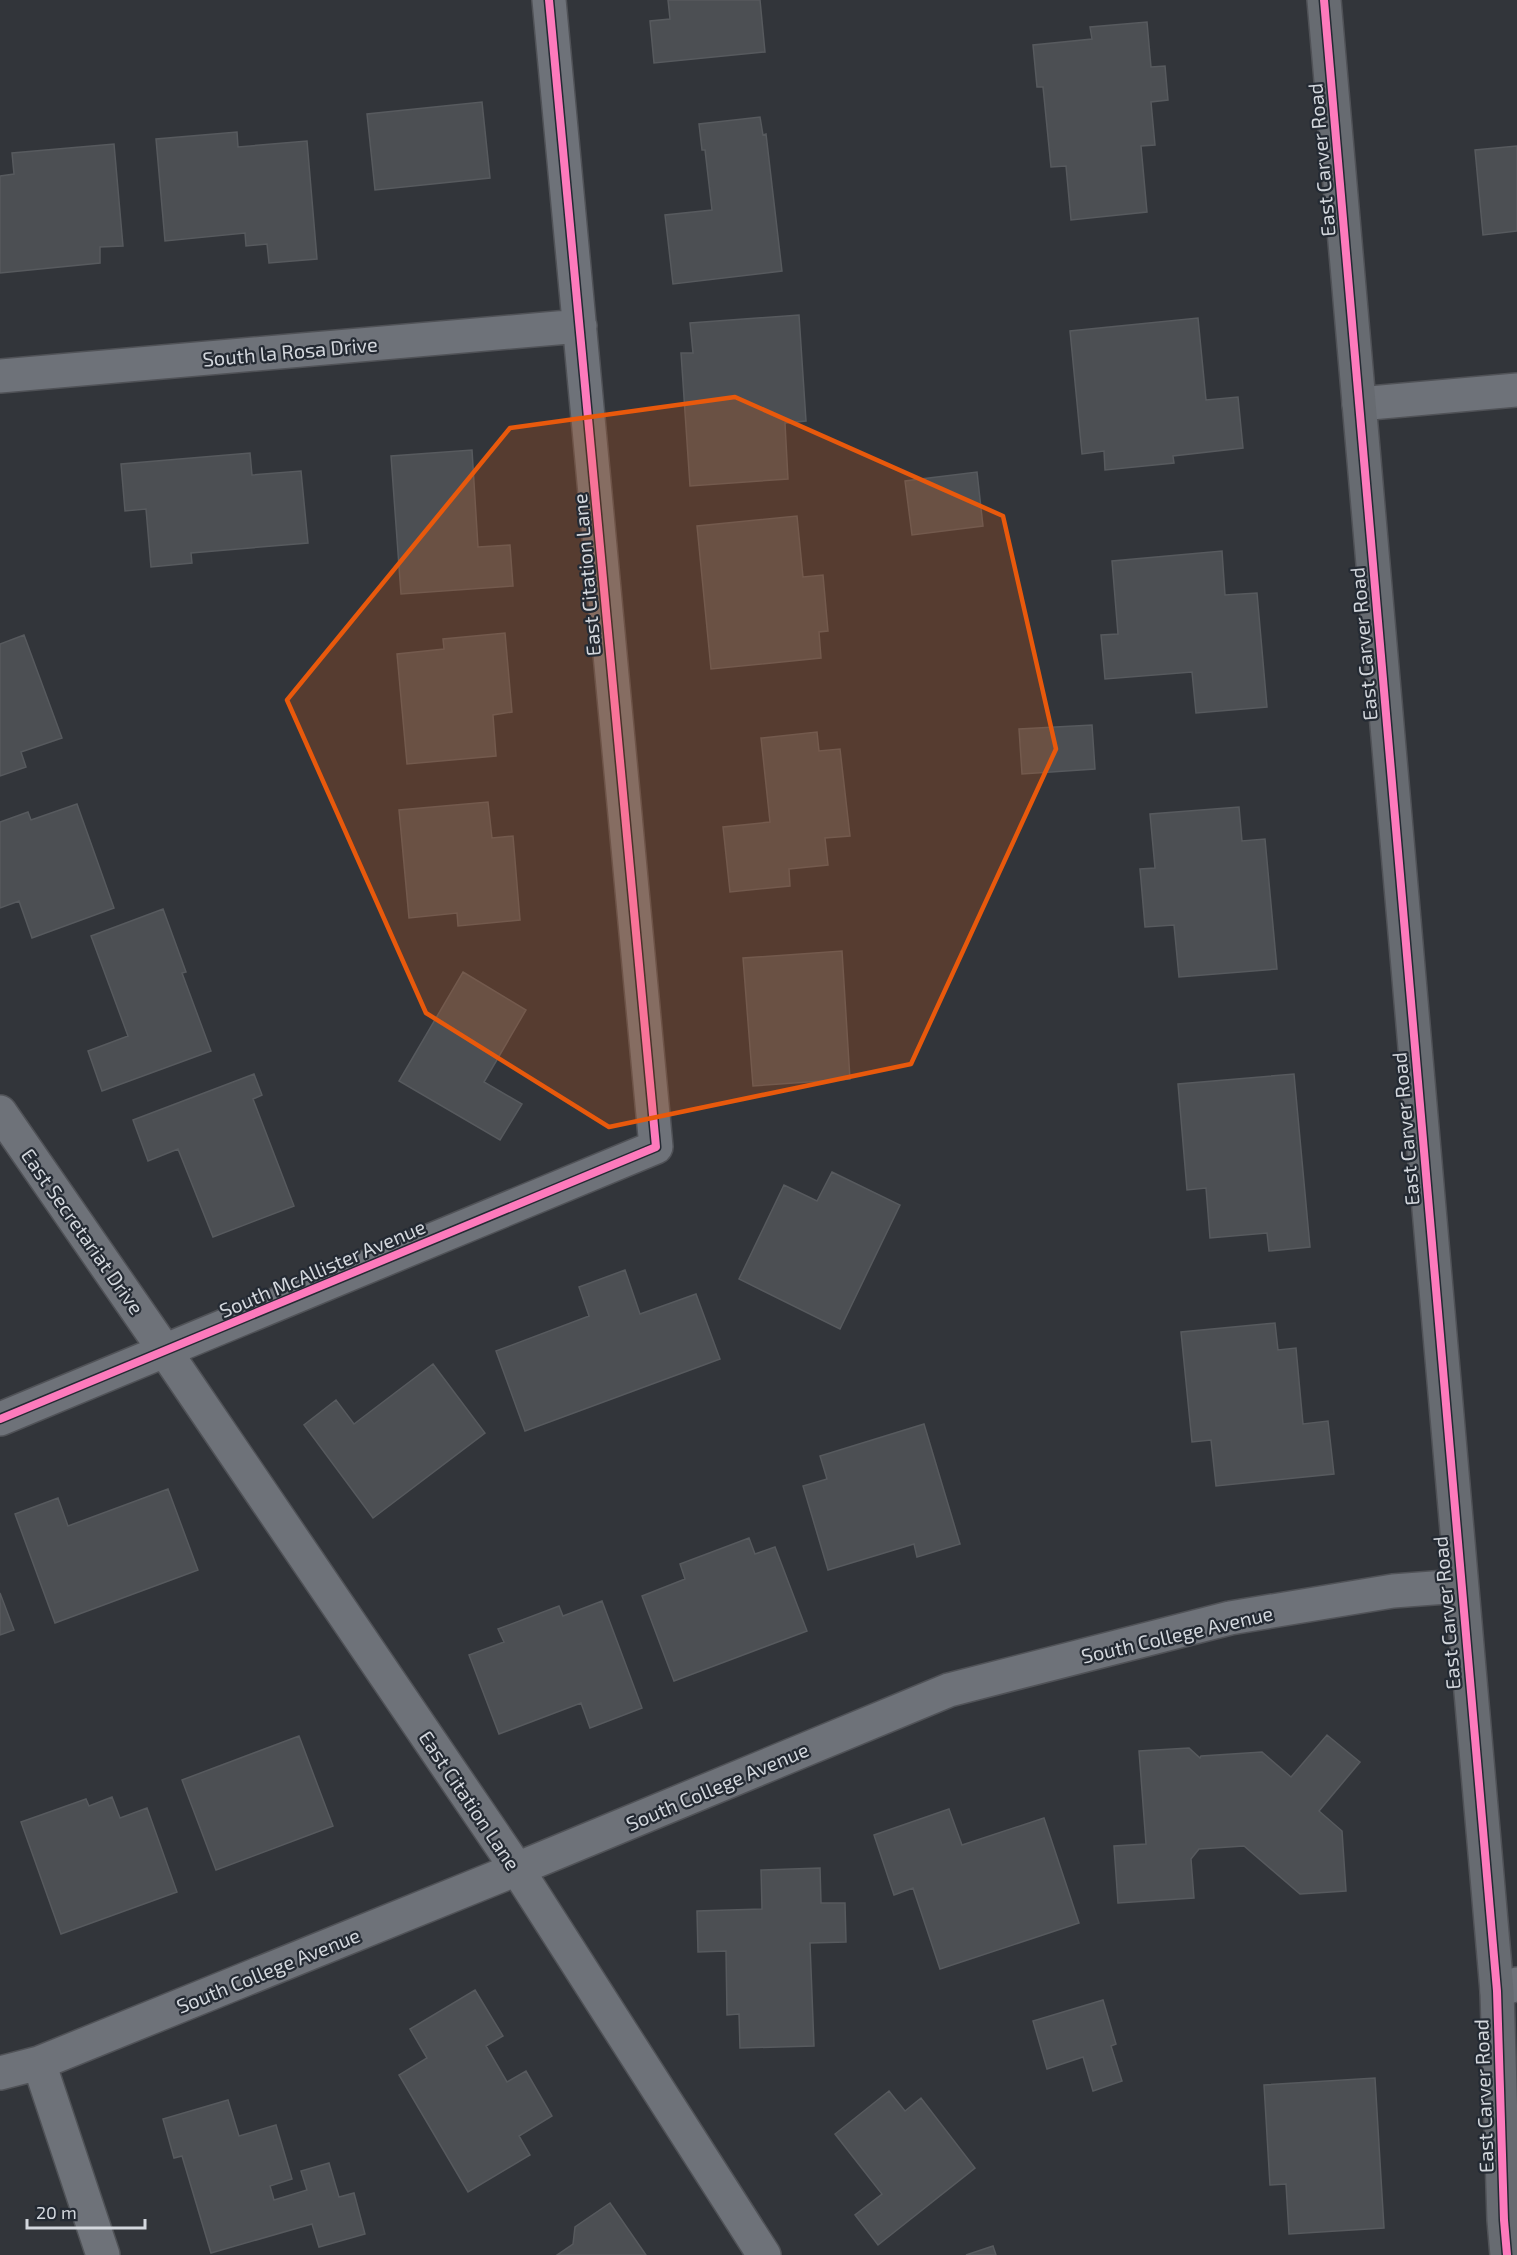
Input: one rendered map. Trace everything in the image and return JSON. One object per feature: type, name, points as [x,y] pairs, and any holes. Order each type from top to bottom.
[{"type":"street","name":"East Citation Lane","points":[[549,0],[656,1147]]},
{"type":"street","name":"East Carver Road","points":[[1324,0],[1460,1586],[1510,1990],[1503,2208],[1507,2255]]},
{"type":"street","name":"South la Rosa Drive","points":[[0,376],[580,326]]},
{"type":"street","points":[[1359,404],[1517,390]]},
{"type":"street","name":"East Secretariat Drive","points":[[0,1112],[165,1351]]},
{"type":"street","name":"South McAllister Avenue","points":[[0,1419],[656,1147]]},
{"type":"street","name":"East Citation Lane","points":[[165,1351],[517,1869],[764,2255]]},
{"type":"street","name":"South College Avenue","points":[[0,2073],[39,2063],[949,1690],[1230,1618],[1393,1591],[1460,1586]]},
{"type":"street","points":[[39,2063],[103,2255]]},
{"type":"highlighted area","points":[[735,397],[1003,516],[1056,749],[911,1064],[609,1127],[426,1013],[287,700],[510,428]]},
{"type":"building","points":[[668,0],[760,0],[765,52],[654,63],[650,21],[670,19]]},
{"type":"building","points":[[1147,22],[1151,67],[1165,66],[1168,100],[1151,102],[1155,145],[1141,146],[1147,212],[1071,220],[1066,166],[1051,167],[1043,87],[1037,87],[1033,45],[1092,39],[1090,27]]},
{"type":"building","points":[[482,102],[490,178],[375,190],[367,114]]},
{"type":"building","points":[[760,117],[763,135],[766,134],[782,271],[673,284],[665,215],[712,210],[705,150],[702,150],[699,124]]},
{"type":"building","points":[[237,132],[238,147],[307,141],[317,259],[269,263],[267,244],[246,246],[245,233],[165,241],[156,139]]},
{"type":"building","points":[[114,144],[123,246],[100,247],[100,263],[0,273],[0,176],[14,174],[12,153]]},
{"type":"building","points":[[1517,146],[1517,231],[1483,235],[1475,150]]},
{"type":"building","points":[[799,315],[806,421],[785,423],[788,479],[690,486],[681,353],[693,353],[690,323]]},
{"type":"building","points":[[1198,318],[1206,400],[1238,397],[1243,448],[1173,456],[1174,463],[1105,470],[1104,451],[1082,454],[1070,331]]},
{"type":"building","points":[[472,450],[478,547],[510,545],[513,586],[401,594],[391,456]]},
{"type":"building","points":[[250,453],[252,475],[301,471],[308,543],[191,553],[192,563],[151,567],[146,509],[125,511],[121,464]]},
{"type":"building","points":[[977,472],[983,526],[912,535],[905,481]]},
{"type":"building","points":[[797,516],[803,577],[823,575],[828,631],[819,632],[821,658],[711,669],[697,526]]},
{"type":"building","points":[[1222,551],[1225,595],[1257,593],[1267,707],[1196,713],[1192,672],[1105,679],[1101,635],[1118,634],[1112,561]]},
{"type":"building","points":[[505,633],[512,712],[493,715],[496,756],[407,764],[397,654],[444,649],[443,639]]},
{"type":"building","points":[[24,635],[62,738],[21,752],[26,767],[0,776],[0,644]]},
{"type":"building","points":[[1092,725],[1095,769],[1022,774],[1019,729]]},
{"type":"building","points":[[817,732],[819,751],[840,749],[850,836],[825,838],[828,865],[789,869],[790,886],[730,892],[723,827],[770,822],[761,738]]},
{"type":"building","points":[[488,802],[492,838],[513,836],[520,920],[458,926],[457,913],[409,918],[399,810]]},
{"type":"building","points":[[77,804],[114,908],[32,938],[19,901],[0,908],[0,822],[28,812],[31,820]]},
{"type":"building","points":[[1239,807],[1242,841],[1265,839],[1277,969],[1179,977],[1174,925],[1145,927],[1140,869],[1155,868],[1150,814]]},
{"type":"building","points":[[163,909],[186,972],[182,973],[211,1051],[102,1091],[88,1051],[128,1036],[91,936]]},
{"type":"building","points":[[842,951],[850,1079],[753,1086],[743,958]]},
{"type":"building","points":[[463,972],[526,1010],[484,1082],[522,1104],[500,1140],[399,1081]]},
{"type":"building","points":[[254,1074],[262,1095],[253,1099],[294,1206],[213,1237],[178,1149],[148,1161],[133,1120]]},
{"type":"building","points":[[1294,1074],[1310,1247],[1269,1251],[1267,1233],[1210,1238],[1206,1188],[1187,1190],[1178,1084]]},
{"type":"building","points":[[832,1172],[900,1205],[840,1329],[739,1279],[784,1185],[817,1201]]},
{"type":"building","points":[[625,1270],[640,1314],[696,1294],[720,1359],[525,1431],[496,1351],[589,1316],[579,1287]]},
{"type":"building","points":[[1275,1323],[1278,1350],[1296,1348],[1303,1424],[1328,1421],[1334,1474],[1216,1486],[1211,1440],[1192,1442],[1181,1332]]},
{"type":"building","points":[[433,1364],[485,1433],[373,1518],[304,1425],[336,1400],[354,1424]]},
{"type":"building","points":[[924,1424],[960,1544],[917,1557],[914,1544],[828,1570],[803,1486],[827,1479],[820,1456]]},
{"type":"building","points":[[168,1489],[198,1570],[55,1623],[15,1514],[58,1498],[68,1526]]},
{"type":"building","points":[[749,1538],[755,1554],[775,1547],[807,1631],[674,1681],[642,1596],[685,1579],[680,1564]]},
{"type":"building","points":[[0,1593],[14,1630],[0,1635]]},
{"type":"building","points":[[602,1601],[642,1708],[590,1728],[581,1703],[499,1734],[469,1655],[504,1642],[498,1629],[559,1606],[563,1616]]},
{"type":"building","points":[[1327,1735],[1360,1762],[1319,1811],[1342,1831],[1346,1891],[1300,1894],[1244,1846],[1199,1849],[1191,1859],[1194,1898],[1118,1903],[1114,1846],[1146,1844],[1139,1751],[1189,1748],[1200,1758],[1201,1756],[1262,1752],[1291,1777]]},
{"type":"building","points":[[299,1736],[333,1826],[216,1870],[182,1780]]},
{"type":"building","points":[[112,1797],[120,1818],[147,1808],[177,1892],[61,1934],[21,1822],[86,1799],[89,1806]]},
{"type":"building","points":[[949,1809],[962,1845],[1044,1818],[1079,1923],[940,1969],[913,1888],[894,1895],[874,1835]]},
{"type":"building","points":[[820,1868],[821,1903],[845,1903],[846,1942],[810,1943],[814,2046],[740,2048],[739,2014],[727,2015],[726,1951],[698,1952],[697,1911],[762,1909],[761,1870]]},
{"type":"building","points":[[475,1990],[503,2036],[486,2046],[507,2082],[526,2071],[552,2116],[519,2136],[530,2155],[468,2192],[399,2075],[427,2058],[410,2029]]},
{"type":"building","points":[[1103,2000],[1116,2044],[1111,2046],[1122,2081],[1093,2091],[1083,2057],[1047,2069],[1033,2021]]},
{"type":"building","points":[[1375,2078],[1384,2228],[1289,2234],[1286,2184],[1270,2185],[1264,2085]]},
{"type":"building","points":[[889,2091],[905,2111],[921,2098],[975,2168],[878,2245],[855,2215],[882,2194],[835,2134]]},
{"type":"building","points":[[228,2100],[239,2136],[276,2125],[292,2179],[270,2186],[274,2200],[307,2190],[301,2171],[329,2163],[339,2197],[354,2193],[365,2234],[319,2247],[312,2224],[211,2253],[182,2156],[174,2158],[163,2119]]},
{"type":"building","points":[[610,2203],[646,2255],[557,2255],[573,2244],[575,2227]]},
{"type":"building","points":[[993,2246],[996,2255],[966,2255]]},
{"type":"cycle path","points":[[0,1419],[656,1147],[549,0]]},
{"type":"cycle path","points":[[1324,0],[1497,1991],[1507,2255]]}]
